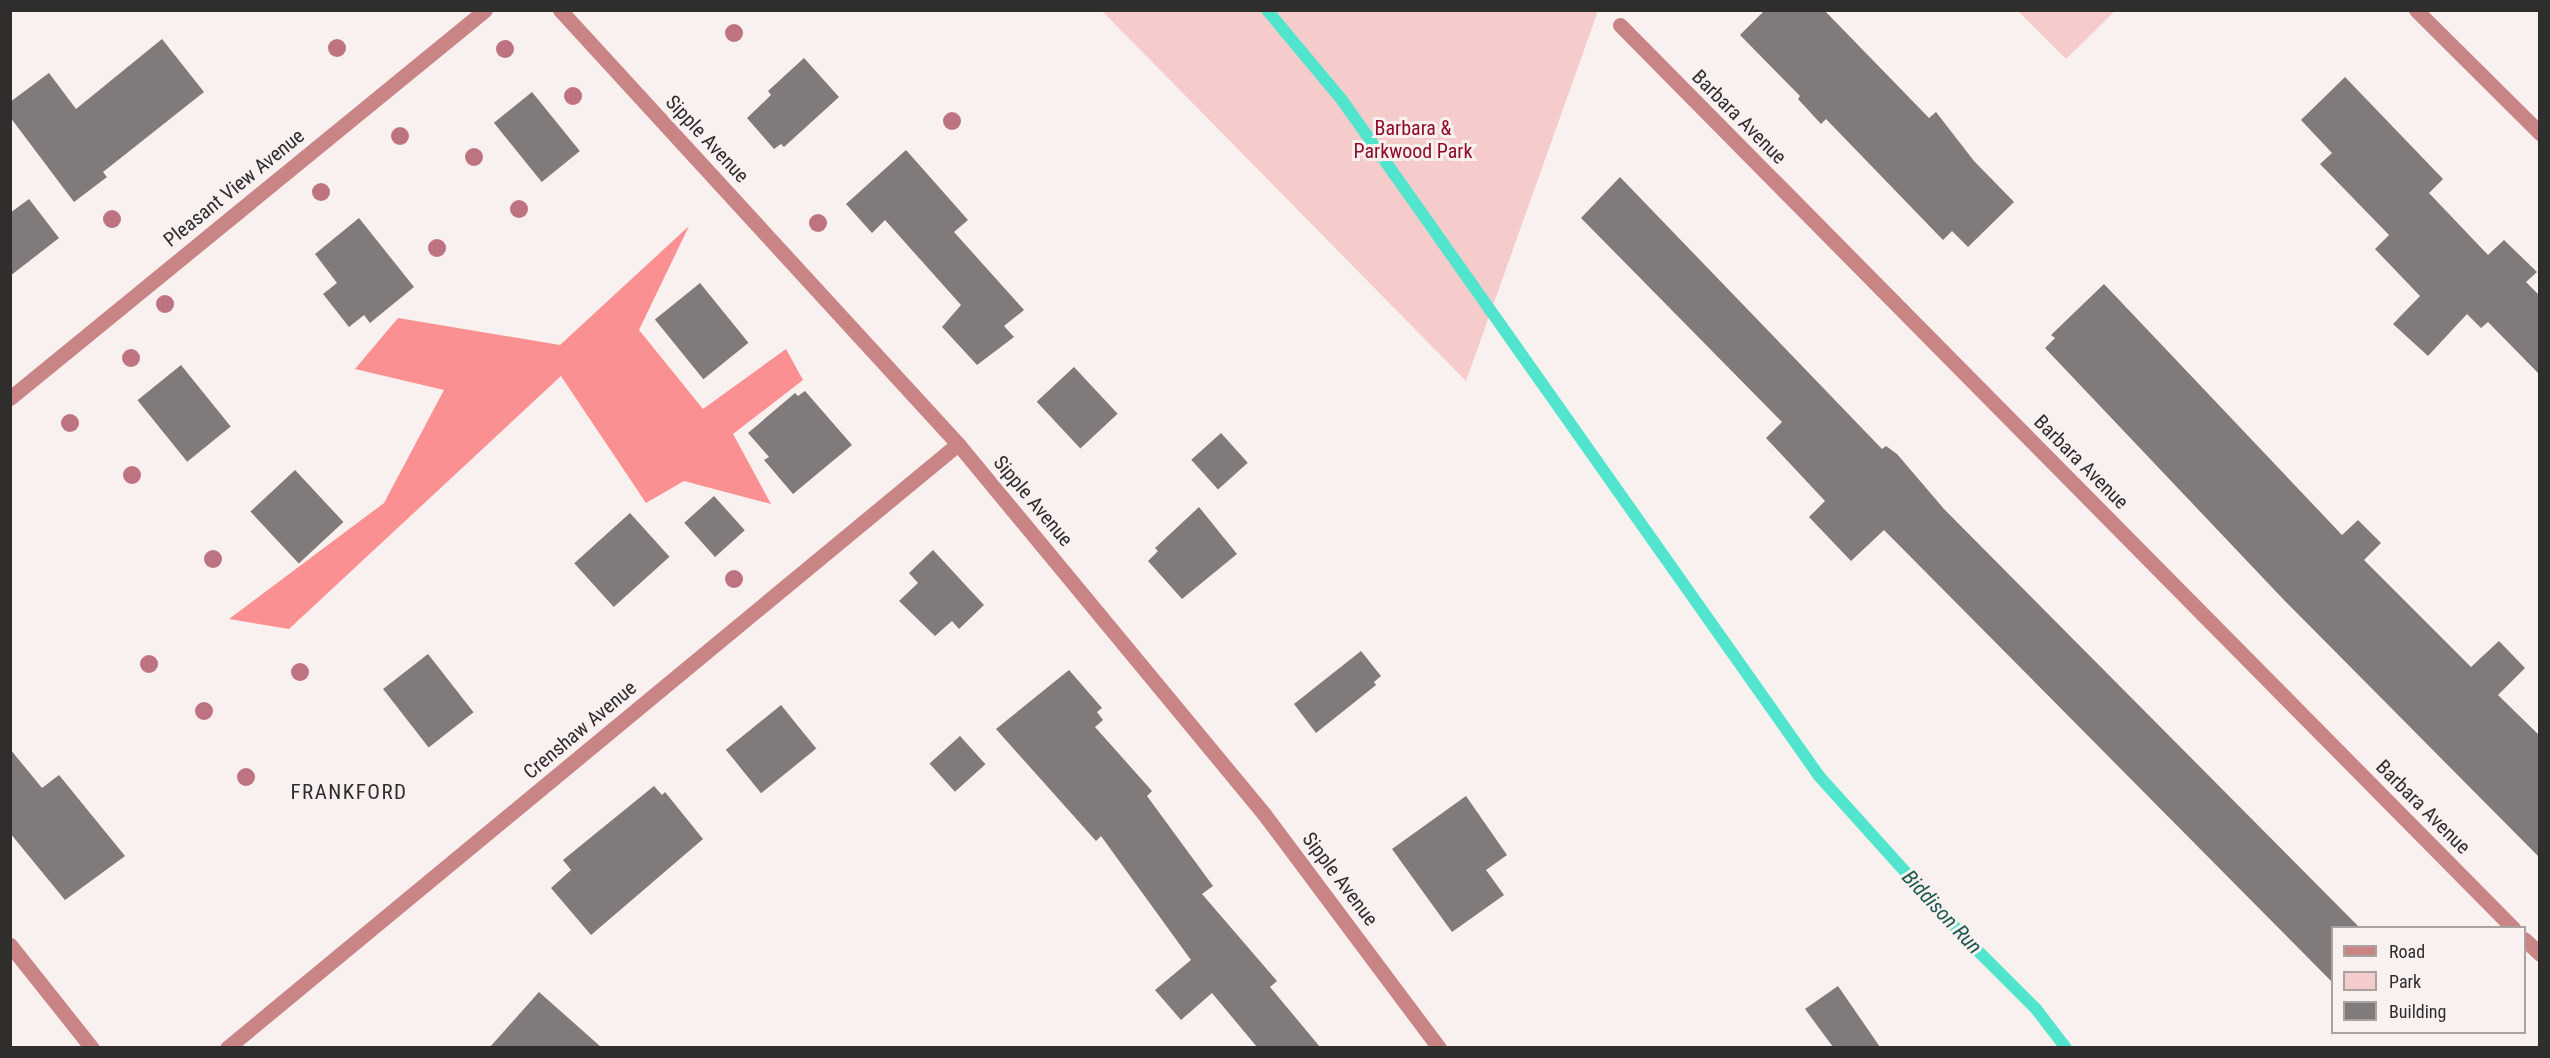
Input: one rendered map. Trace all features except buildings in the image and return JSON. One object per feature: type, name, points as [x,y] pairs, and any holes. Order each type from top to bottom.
[{"type":"street","name":"Pleasant View Avenue","points":[[10,398],[485,10]]},
{"type":"street","name":"Sipple Avenue","points":[[561,10],[958,444],[1264,813],[1439,1047]]},
{"type":"street","points":[[2416,10],[2540,133]]},
{"type":"street","name":"Barbara Avenue","points":[[1620,25],[2512,926]]},
{"type":"street","name":"Crenshaw Avenue","points":[[227,1047],[958,444]]},
{"type":"street","points":[[2526,941],[2540,954]]},
{"type":"street","points":[[10,945],[92,1047]]},
{"type":"green space","name":"Barbara & Parkwood Park","points":[[1102,11],[1598,11],[1466,381]]},
{"type":"green space","points":[[2018,11],[2115,11],[2066,59]]},
{"type":"shaded area","points":[[689,226],[639,330],[703,409],[786,349],[803,380],[733,434],[771,504],[684,481],[646,503],[561,376],[289,629],[229,619],[384,503],[444,390],[355,369],[398,318],[560,345]]},
{"type":"waterway","name":"Biddison Run","points":[[1267,10],[1342,100],[1819,776],[1963,936],[2036,1009],[2066,1048]]},
{"type":"district","name":"FRANKFORD","points":[[349,792]]}]
